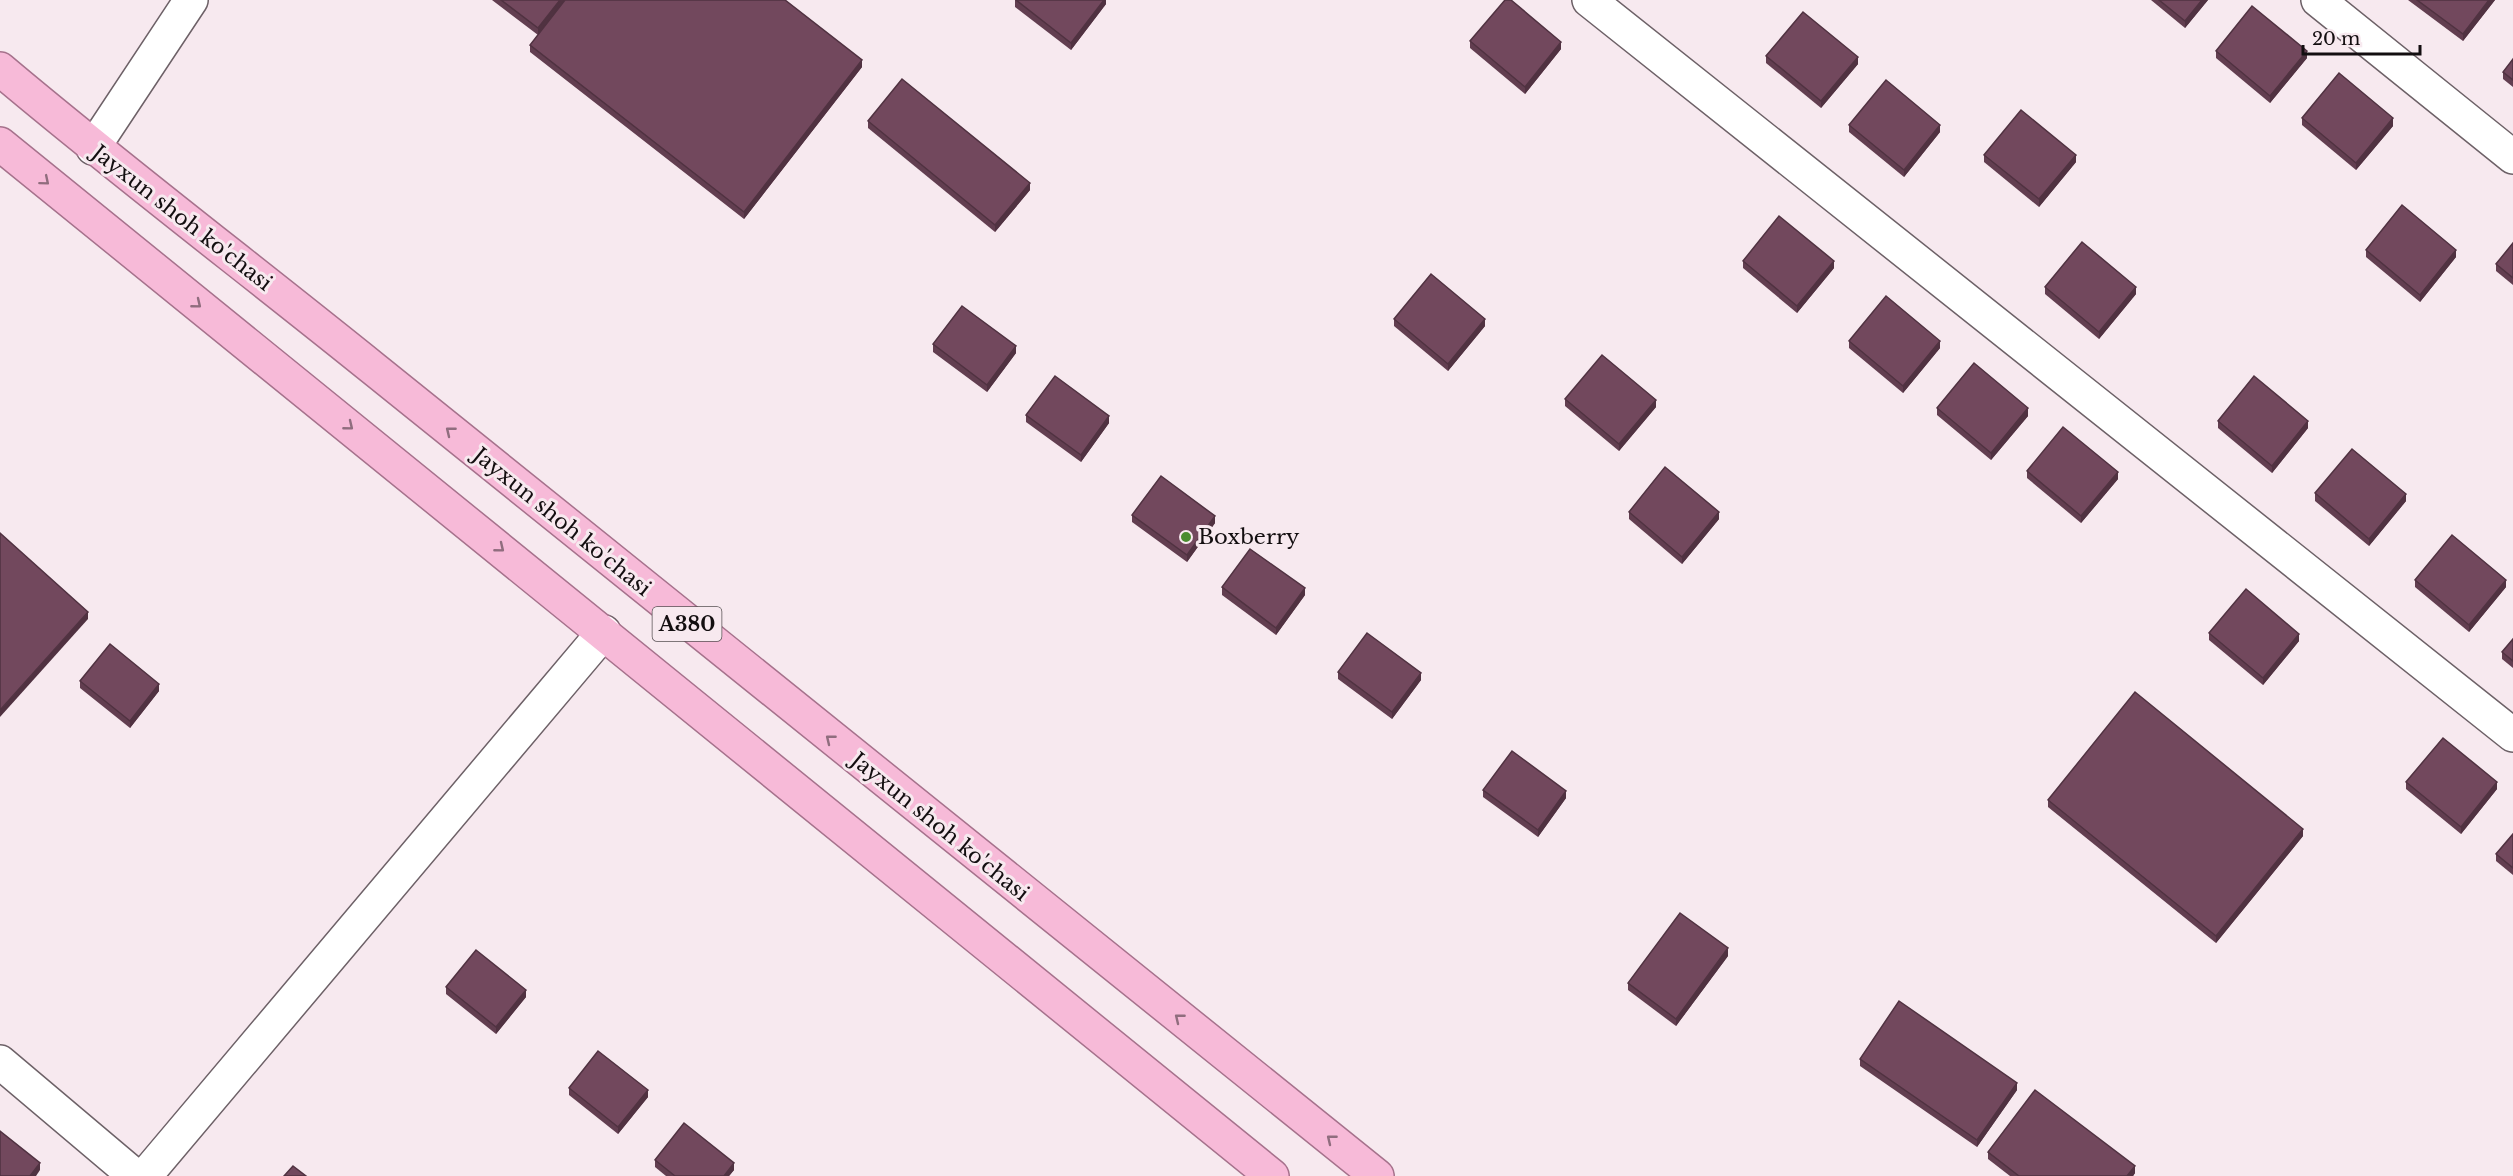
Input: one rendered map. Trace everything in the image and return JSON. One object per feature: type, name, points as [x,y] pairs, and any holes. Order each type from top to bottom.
[{"type":"highway","name":"Jayxun shoh ko'chasi","points":[[0,69],[93,148],[339,341],[898,794],[1377,1176]]},
{"type":"highway","name":"A380","points":[[0,144],[1272,1176]]},
{"type":"street","points":[[93,148],[191,0]]},
{"type":"street","points":[[1589,0],[2513,735]]},
{"type":"street","points":[[2318,0],[2513,157]]},
{"type":"street","points":[[145,1176],[604,632]]},
{"type":"street","points":[[0,1062],[135,1176]]},
{"type":"building","points":[[501,0],[560,0],[538,28]]},
{"type":"building","points":[[565,0],[785,0],[862,60],[744,212],[530,45]]},
{"type":"building","points":[[1016,0],[1104,0],[1071,43]]},
{"type":"building","points":[[1505,0],[1511,0],[1561,42],[1525,87],[1470,41]]},
{"type":"building","points":[[2159,0],[2202,0],[2185,21]]},
{"type":"building","points":[[2417,0],[2489,0],[2463,34]]},
{"type":"building","points":[[2252,6],[2307,51],[2270,96],[2216,51]]},
{"type":"building","points":[[1803,12],[1858,57],[1821,101],[1766,56]]},
{"type":"building","points":[[2513,59],[2513,80],[2503,72]]},
{"type":"building","points":[[2339,73],[2393,118],[2356,163],[2302,118]]},
{"type":"building","points":[[902,79],[1030,183],[995,225],[868,121]]},
{"type":"building","points":[[1886,80],[1940,125],[1904,170],[1849,125]]},
{"type":"building","points":[[2021,110],[2076,155],[2039,199],[1984,155]]},
{"type":"building","points":[[2402,205],[2456,250],[2420,295],[2366,250]]},
{"type":"building","points":[[1779,216],[1834,261],[1797,306],[1743,261]]},
{"type":"building","points":[[2082,242],[2136,287],[2099,332],[2045,287]]},
{"type":"building","points":[[2513,243],[2513,278],[2496,264]]},
{"type":"building","points":[[1431,274],[1485,319],[1448,364],[1394,319]]},
{"type":"building","points":[[1886,296],[1940,341],[1903,386],[1849,341]]},
{"type":"building","points":[[962,306],[1016,346],[987,385],[933,344]]},
{"type":"building","points":[[1602,355],[1656,400],[1619,444],[1565,399]]},
{"type":"building","points":[[1974,363],[2028,408],[1991,453],[1937,408]]},
{"type":"building","points":[[1055,376],[1109,416],[1081,455],[1026,415]]},
{"type":"building","points":[[2254,376],[2308,421],[2272,466],[2218,421]]},
{"type":"building","points":[[2063,427],[2118,472],[2081,516],[2027,471]]},
{"type":"building","points":[[2352,449],[2406,494],[2369,539],[2315,493]]},
{"type":"building","points":[[1665,467],[1719,512],[1682,557],[1629,512]]},
{"type":"building","points":[[1161,476],[1215,516],[1187,555],[1132,515]]},
{"type":"building","points":[[0,533],[88,612],[0,710]]},
{"type":"building","points":[[2452,535],[2506,580],[2469,625],[2415,580]]},
{"type":"building","points":[[1250,549],[1305,588],[1276,628],[1222,587]]},
{"type":"building","points":[[2246,589],[2299,634],[2263,678],[2209,633]]},
{"type":"building","points":[[1367,633],[1421,673],[1392,712],[1338,672]]},
{"type":"building","points":[[2513,639],[2513,661],[2502,652]]},
{"type":"building","points":[[110,644],[159,684],[130,721],[80,681]]},
{"type":"building","points":[[2135,692],[2303,829],[2216,936],[2048,800]]},
{"type":"building","points":[[2443,738],[2497,782],[2461,827],[2406,782]]},
{"type":"building","points":[[1512,751],[1566,791],[1538,830],[1483,790]]},
{"type":"building","points":[[2513,834],[2513,868],[2496,854]]},
{"type":"building","points":[[1680,913],[1728,948],[1676,1019],[1628,983]]},
{"type":"building","points":[[476,950],[526,990],[496,1027],[446,987]]},
{"type":"building","points":[[1899,1001],[2017,1083],[1977,1140],[1860,1059]]},
{"type":"building","points":[[598,1051],[648,1090],[618,1127],[569,1088]]},
{"type":"building","points":[[2035,1090],[2135,1166],[2127,1176],[2019,1176],[1988,1152]]},
{"type":"building","points":[[684,1123],[734,1163],[724,1176],[675,1176],[655,1160]]},
{"type":"building","points":[[0,1131],[40,1163],[30,1176],[0,1176]]},
{"type":"building","points":[[293,1166],[306,1176],[284,1176]]},
{"type":"place","name":"Boxberry","points":[[1186,537]]}]
